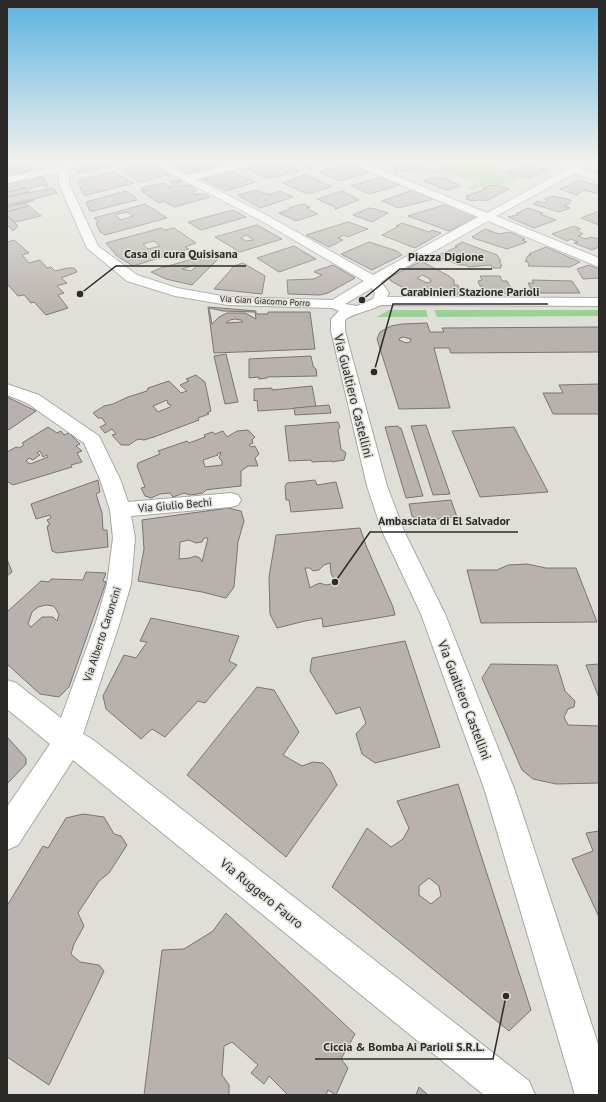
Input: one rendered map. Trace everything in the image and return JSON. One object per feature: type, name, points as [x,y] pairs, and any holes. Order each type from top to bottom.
[{"type":"street","name":"Via Gian Giacomo Porro","points":[[77,212],[93,248],[132,278],[175,292],[228,301],[363,309],[379,301]]},
{"type":"street","points":[[253,212],[374,282],[382,293],[379,301],[599,302]]},
{"type":"street","points":[[477,212],[599,263]]},
{"type":"street","points":[[341,307],[383,274],[496,212]]},
{"type":"street","name":"Via Gualtiero Castellini","points":[[341,307],[338,319],[338,330],[377,486],[393,531],[433,614],[500,791],[596,1095]]},
{"type":"street","name":"Via Alberto Caroncini","points":[[7,389],[33,399],[92,440],[110,479],[120,510],[124,538],[122,568],[108,622],[67,740],[60,756],[7,834]]},
{"type":"street","name":"Via Giulio Bechi","points":[[120,510],[231,500]]},
{"type":"street","name":"Via Ruggero Fauro","points":[[7,692],[67,740],[94,759],[515,1095]]},
{"type":"green space","points":[[389,310],[426,310],[428,317],[377,317]]},
{"type":"green space","points":[[434,310],[599,310],[599,316],[437,317]]},
{"type":"building","points":[[7,212],[37,212],[41,216],[15,222],[7,216]]},
{"type":"building","points":[[114,212],[125,212],[115,215],[121,220],[133,216],[128,212],[158,212],[167,218],[105,235],[100,232],[96,223],[99,222],[94,218]]},
{"type":"building","points":[[224,212],[238,212],[246,217],[201,230],[188,222]]},
{"type":"building","points":[[315,212],[318,214],[296,221],[279,213]]},
{"type":"building","points":[[359,212],[388,213],[372,222],[353,215]]},
{"type":"building","points":[[420,212],[466,212],[477,217],[449,231],[408,216]]},
{"type":"building","points":[[519,212],[541,212],[543,213],[540,214],[556,220],[534,228],[508,217],[518,215],[516,214]]},
{"type":"building","points":[[599,212],[599,225],[581,218]]},
{"type":"building","points":[[7,216],[18,226],[13,231],[7,225]]},
{"type":"building","points":[[348,222],[368,229],[347,237],[344,235],[338,238],[343,240],[329,247],[306,235]]},
{"type":"building","points":[[402,223],[429,232],[432,230],[441,233],[415,248],[382,235]]},
{"type":"building","points":[[257,225],[282,239],[240,252],[215,237]],"holes":[[[246,235],[254,240],[246,241],[241,238]]]},
{"type":"building","points":[[574,226],[581,229],[577,230],[583,234],[578,236],[586,239],[591,237],[599,239],[599,247],[592,250],[574,243],[578,242],[571,239],[567,241],[552,234]]},
{"type":"building","points":[[161,228],[165,230],[174,228],[196,243],[185,247],[189,249],[133,266],[117,256],[106,243]],"holes":[[[154,241],[160,246],[148,249],[143,244]]]},
{"type":"building","points":[[485,229],[499,234],[510,232],[525,239],[522,240],[527,242],[507,249],[472,237]]},
{"type":"building","points":[[14,240],[29,253],[22,255],[29,263],[40,260],[47,268],[51,267],[55,271],[68,268],[74,268],[76,270],[77,272],[61,278],[67,283],[57,286],[64,293],[58,295],[68,308],[46,315],[34,302],[31,303],[24,295],[18,296],[7,284],[7,242]]},
{"type":"building","points":[[369,242],[397,251],[402,255],[372,270],[341,254]]},
{"type":"building","points":[[462,242],[497,255],[502,266],[500,266],[501,268],[492,268],[491,265],[468,267],[467,265],[459,265],[436,256],[457,247],[455,246]],"holes":[[[469,254],[477,259],[464,257]]]},
{"type":"building","points":[[294,246],[316,259],[279,272],[257,258]]},
{"type":"building","points":[[546,247],[580,262],[570,267],[528,266],[529,263],[525,261],[527,261],[526,259],[528,256],[531,255],[529,254]]},
{"type":"building","points":[[210,254],[218,259],[192,285],[166,279],[151,272]],"holes":[[[195,265],[197,266],[191,271],[182,269]]]},
{"type":"building","points":[[421,261],[454,280],[454,285],[458,285],[461,294],[413,293],[391,281],[389,278]],"holes":[[[422,275],[430,279],[431,282],[427,283],[417,278]]]},
{"type":"building","points":[[243,263],[265,276],[262,294],[214,289],[234,266]]},
{"type":"building","points":[[333,265],[355,278],[328,293],[320,295],[288,294],[287,280],[314,279],[322,275],[314,272],[315,271]]},
{"type":"building","points":[[589,265],[599,269],[599,278],[583,279],[577,269]]},
{"type":"building","points":[[480,276],[500,276],[502,281],[507,281],[514,294],[486,292],[483,286],[480,286],[478,281],[482,280]]},
{"type":"building","points":[[532,280],[572,281],[580,293],[540,293],[538,289],[531,289],[528,283],[534,283]]},
{"type":"building","points":[[208,307],[256,311],[256,314],[268,314],[268,312],[310,312],[315,349],[214,353]],"holes":[[[209,308],[223,311],[255,312],[256,319],[245,313],[227,313],[219,317],[212,324]],[[235,319],[243,322],[226,323],[230,320]]]},
{"type":"building","points":[[427,323],[430,332],[444,332],[442,328],[599,327],[599,352],[451,353],[449,348],[434,348],[450,408],[399,409],[377,339],[380,332],[391,326]],"holes":[[[403,337],[411,339],[410,342],[406,343],[399,340]]]},
{"type":"building","points":[[226,354],[238,402],[225,404],[214,356]]},
{"type":"building","points":[[311,356],[317,376],[267,377],[259,379],[259,377],[249,378],[249,359]]},
{"type":"building","points":[[196,375],[205,382],[211,411],[207,413],[209,414],[198,418],[199,420],[154,437],[144,440],[138,439],[129,445],[121,445],[112,435],[116,434],[112,429],[105,433],[100,427],[106,424],[102,418],[98,418],[93,413],[104,406],[147,391],[148,388],[169,381],[181,393],[187,391],[180,385],[189,381],[186,379]],"holes":[[[167,400],[168,404],[171,405],[170,407],[158,412],[153,406]]]},
{"type":"building","points":[[599,384],[599,414],[553,414],[543,393],[563,393],[559,385]]},
{"type":"building","points":[[312,386],[316,407],[258,411],[257,400],[254,401],[254,389],[272,388],[272,390]]},
{"type":"building","points":[[7,397],[36,411],[7,430]]},
{"type":"building","points":[[329,405],[331,413],[295,415],[294,408]]},
{"type":"building","points":[[338,422],[340,427],[338,430],[341,449],[346,453],[344,460],[332,462],[312,462],[311,460],[289,461],[285,426]]},
{"type":"building","points":[[426,425],[450,494],[433,495],[411,426]]},
{"type":"building","points":[[398,426],[401,428],[423,496],[406,498],[385,427]]},
{"type":"building","points":[[48,427],[57,433],[61,431],[64,435],[69,433],[80,444],[76,446],[82,451],[77,453],[82,462],[71,465],[72,467],[13,485],[8,482],[7,483],[7,452],[24,445],[22,443]],"holes":[[[40,451],[43,457],[47,455],[48,457],[30,464],[26,461],[29,458],[33,460],[40,455],[37,453]]]},
{"type":"building","points":[[514,427],[548,492],[480,497],[452,431]]},
{"type":"building","points":[[248,430],[255,437],[252,440],[253,443],[249,445],[251,447],[255,446],[259,454],[255,458],[258,466],[248,466],[241,471],[241,486],[206,490],[203,493],[190,495],[184,493],[173,497],[170,493],[160,494],[151,498],[145,496],[141,488],[145,487],[137,466],[138,463],[160,454],[158,451],[187,441],[189,443],[205,437],[204,435],[212,432],[215,434],[223,431],[227,437],[237,431]],"holes":[[[221,452],[219,458],[222,461],[222,465],[205,467],[203,460],[218,455],[217,454]]]},
{"type":"building","points":[[98,480],[100,492],[96,494],[102,513],[103,530],[107,530],[108,547],[57,553],[52,551],[47,526],[50,525],[47,520],[51,518],[50,515],[36,519],[31,504]]},
{"type":"building","points":[[315,480],[317,485],[336,482],[343,508],[291,512],[289,500],[286,500],[285,486],[287,483]]},
{"type":"building","points":[[451,500],[457,517],[418,520],[412,516],[409,504]]},
{"type":"building","points":[[228,508],[241,511],[244,521],[238,542],[234,587],[226,598],[202,592],[138,581],[144,549],[142,520]],"holes":[[[204,538],[208,538],[202,562],[200,558],[195,556],[179,559],[180,542],[189,540],[196,543],[202,542]]]},
{"type":"building","points":[[360,528],[395,615],[323,627],[322,618],[277,628],[270,614],[269,577],[276,535]],"holes":[[[330,563],[331,573],[336,583],[326,585],[320,583],[310,588],[305,568],[310,568],[313,571],[319,570],[324,565]]]},
{"type":"building","points":[[7,559],[12,572],[7,576]]},
{"type":"building","points":[[527,564],[546,568],[576,568],[597,622],[481,623],[467,570],[497,570],[508,565]]},
{"type":"building","points":[[86,572],[106,573],[103,581],[106,582],[69,687],[59,697],[40,694],[7,664],[7,612],[41,581],[49,582],[51,579],[83,580]],"holes":[[[46,605],[53,606],[59,615],[57,621],[53,617],[42,617],[31,627],[28,624],[32,612],[38,607]]]},
{"type":"building","points":[[151,618],[239,636],[229,661],[237,665],[205,703],[198,701],[165,737],[152,729],[141,739],[106,709],[103,696],[124,655],[136,658],[147,642],[140,641]]},
{"type":"building","points":[[405,641],[440,747],[375,763],[362,754],[356,734],[366,723],[360,707],[336,714],[310,671],[312,658]]},
{"type":"building","points":[[491,664],[557,665],[565,691],[575,701],[574,707],[568,709],[564,717],[568,725],[599,726],[599,783],[556,784],[533,779],[522,770],[482,678]]},
{"type":"building","points":[[599,664],[599,698],[586,665]]},
{"type":"building","points":[[257,687],[274,690],[299,732],[283,755],[302,766],[313,762],[323,763],[330,770],[337,785],[286,857],[187,775]]},
{"type":"building","points":[[7,737],[26,758],[26,764],[7,784]]},
{"type":"building","points":[[458,784],[531,1010],[509,1031],[332,887],[367,828],[391,847],[403,839],[409,828],[397,801]],"holes":[[[429,878],[439,886],[441,896],[431,904],[419,895],[419,886]]]},
{"type":"building","points":[[83,814],[104,817],[114,834],[121,836],[127,845],[109,873],[99,881],[78,913],[84,926],[74,944],[71,954],[80,962],[99,965],[104,971],[49,1085],[7,1057],[7,906],[43,846],[48,848],[66,818]]},
{"type":"building","points":[[599,831],[599,917],[572,859],[593,851],[586,833]]},
{"type":"building","points":[[226,913],[355,1034],[341,1059],[348,1068],[336,1095],[328,1090],[326,1095],[288,1095],[269,1076],[264,1084],[251,1073],[258,1065],[232,1042],[224,1046],[222,1075],[229,1085],[229,1095],[144,1095],[162,950],[184,949],[213,931]]},
{"type":"building","points":[[419,1087],[428,1095],[416,1095]]},
{"type":"place","name":"Casa di cura Quisisana","points":[[80,294]]},
{"type":"place","name":"Piazza Digione","points":[[362,300]]},
{"type":"place","name":"Carabinieri Stazione Parioli","points":[[374,372]]},
{"type":"place","name":"Ambasciata di El Salvador","points":[[335,582]]},
{"type":"place","name":"Ciccia & Bomba Ai Parioli S.R.L.","points":[[506,996]]}]
